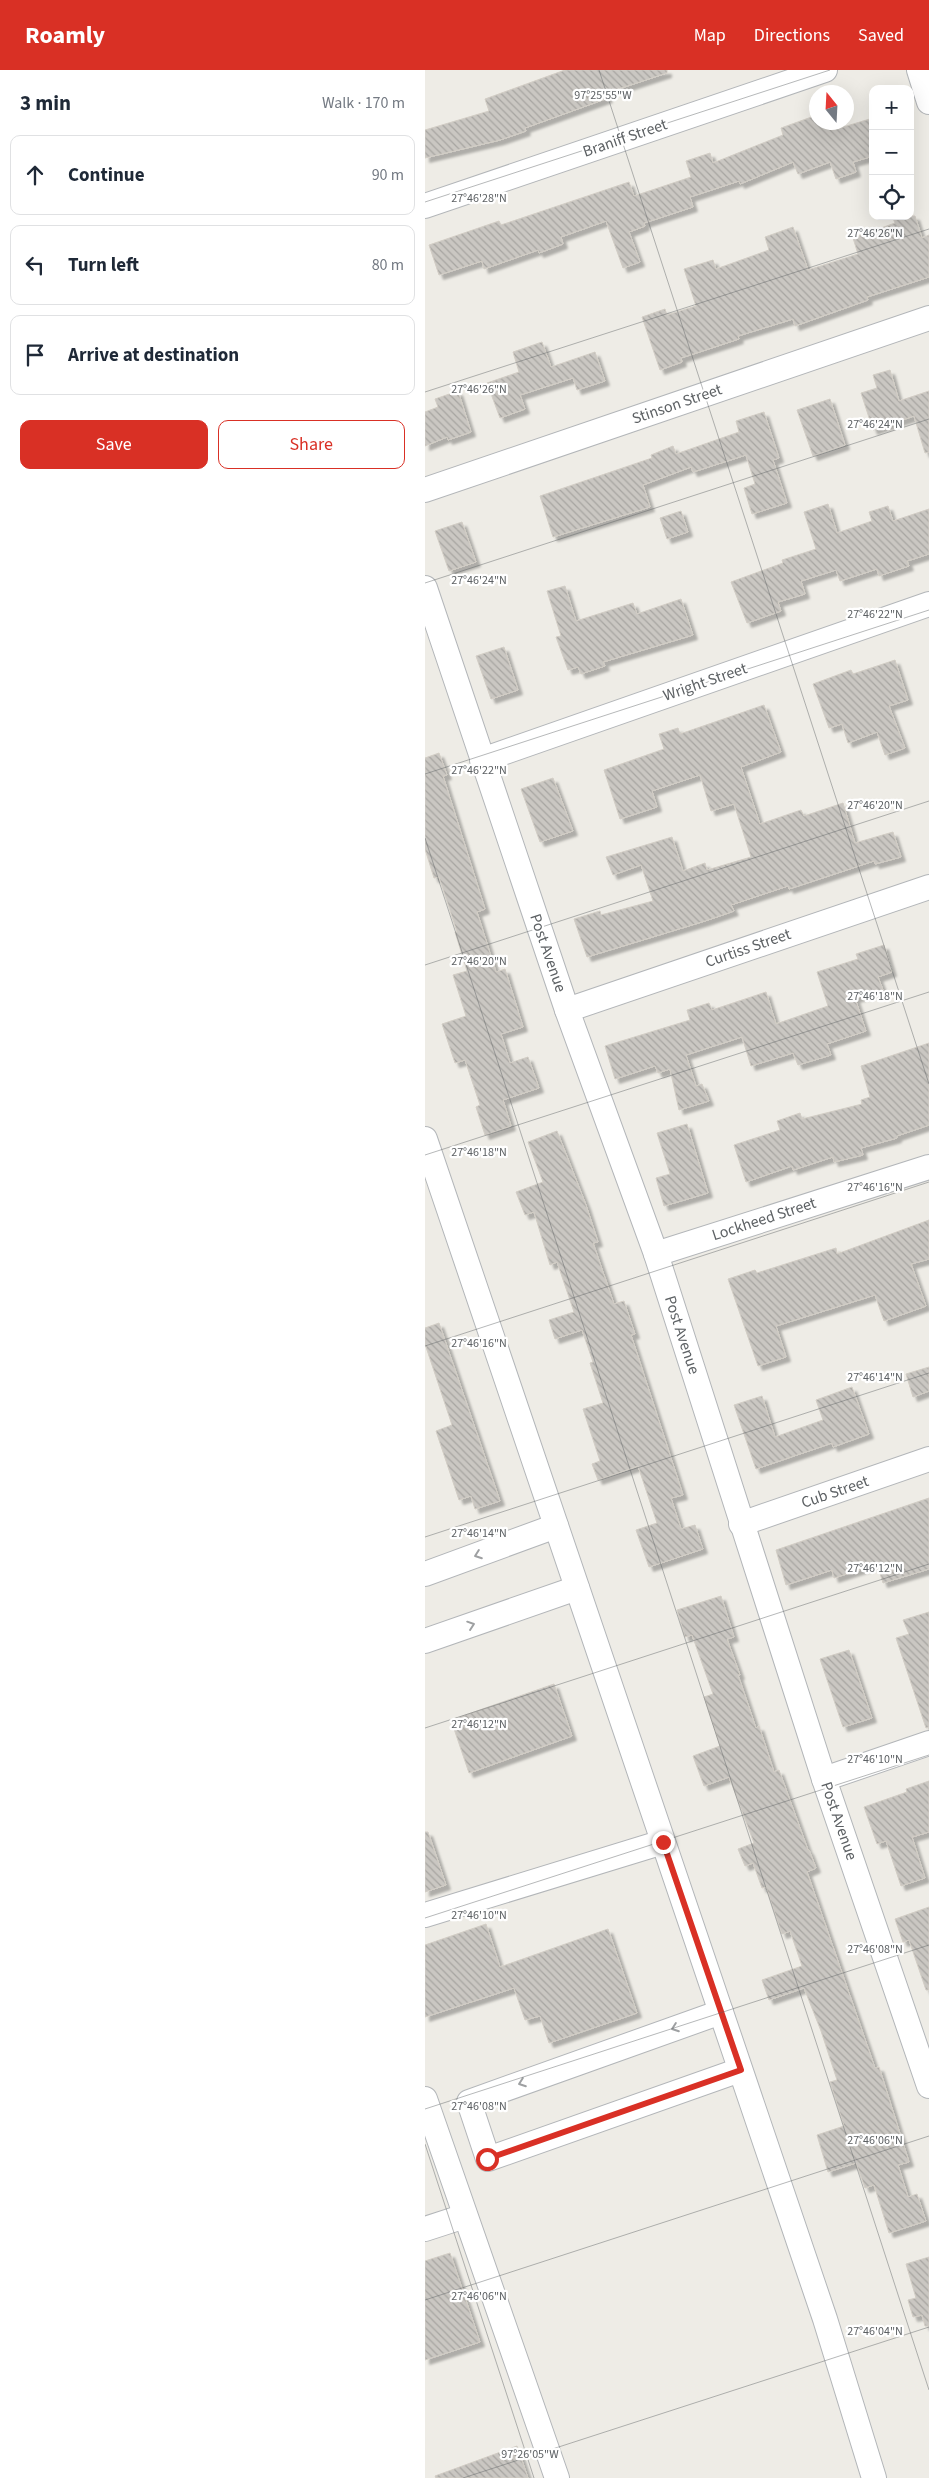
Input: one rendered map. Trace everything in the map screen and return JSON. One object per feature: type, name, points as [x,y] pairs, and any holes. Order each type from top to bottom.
[{"type":"street","name":"Braniff Street","points":[[425,206],[825,70]]},
{"type":"street","points":[[919,70],[929,102]]},
{"type":"street","name":"Stinson Street","points":[[425,490],[929,318]]},
{"type":"street","name":"Post Avenue","points":[[425,588],[567,1010],[656,1254],[741,1524],[825,1779],[921,2031],[929,2086]]},
{"type":"street","name":"Wright Street","points":[[482,760],[929,604]]},
{"type":"street","name":"Curtiss Street","points":[[567,1010],[929,887]]},
{"type":"street","points":[[425,1139],[825,2319],[874,2478]]},
{"type":"street","name":"Lockheed Street","points":[[656,1254],[929,1167]]},
{"type":"street","name":"Cub Street","points":[[741,1524],[929,1459]]},
{"type":"street","points":[[425,1574],[556,1526]]},
{"type":"street","points":[[425,1641],[577,1588]]},
{"type":"street","points":[[825,1779],[929,1743]]},
{"type":"street","points":[[425,1914],[663,1842]]},
{"type":"street","points":[[721,2012],[469,2102],[487,2159],[741,2070]]},
{"type":"street","points":[[425,2099],[557,2478]]},
{"type":"street","points":[[425,2229],[465,2216]]},
{"type":"building","points":[[565,70],[667,70],[667,73],[606,93],[608,98],[525,128],[526,131],[500,140],[425,158],[425,130],[489,111],[485,99]]},
{"type":"building","points":[[809,118],[809,130],[854,130],[854,124],[869,119],[869,157],[853,162],[856,172],[836,179],[830,162],[798,174],[793,162],[740,184],[739,181],[690,197],[693,207],[644,223],[645,226],[629,232],[640,262],[623,268],[606,221],[561,237],[563,244],[539,253],[538,250],[484,269],[482,261],[439,275],[429,245],[499,221],[501,225],[629,182],[634,196],[691,177],[686,161],[710,153],[713,163],[783,135],[781,128]]},
{"type":"building","points":[[915,216],[922,238],[929,235],[929,277],[867,297],[868,300],[795,326],[793,319],[738,336],[739,339],[681,358],[682,362],[660,370],[642,317],[665,309],[667,315],[696,306],[684,269],[713,260],[716,269],[769,250],[765,237],[793,227],[808,270],[858,254],[853,238],[895,223],[894,220],[914,220]]},
{"type":"building","points":[[542,342],[551,367],[595,352],[605,381],[577,390],[573,378],[520,395],[525,409],[500,418],[487,383],[519,372],[513,352]]},
{"type":"building","points":[[890,370],[899,401],[929,391],[929,452],[925,453],[914,416],[873,430],[861,393],[877,388],[873,375]]},
{"type":"building","points":[[458,391],[471,432],[448,440],[447,437],[425,446],[425,412],[438,407],[435,399]]},
{"type":"building","points":[[830,399],[845,445],[813,456],[797,410]]},
{"type":"building","points":[[764,412],[779,458],[773,460],[787,503],[752,514],[744,488],[755,484],[746,455],[693,472],[691,467],[643,485],[650,507],[553,537],[540,496],[652,458],[651,455],[673,446],[676,454],[739,432],[736,421]]},
{"type":"building","points":[[828,504],[837,533],[872,521],[869,512],[888,506],[893,521],[929,509],[929,554],[907,561],[909,566],[879,576],[877,569],[840,581],[836,570],[801,581],[805,594],[778,602],[781,611],[747,623],[731,582],[783,563],[782,560],[816,549],[804,512]]},
{"type":"building","points":[[681,511],[688,532],[667,539],[660,518]]},
{"type":"building","points":[[462,522],[476,562],[449,571],[435,531]]},
{"type":"building","points":[[565,586],[576,621],[633,603],[637,614],[681,599],[693,635],[603,662],[605,666],[581,674],[578,667],[568,670],[556,637],[561,636],[547,591]]},
{"type":"building","points":[[504,647],[518,690],[491,699],[476,656]]},
{"type":"building","points":[[895,660],[908,700],[889,706],[905,748],[885,755],[877,732],[848,743],[842,724],[829,728],[813,684],[851,670],[853,674]]},
{"type":"building","points":[[764,705],[781,752],[741,767],[760,824],[801,810],[804,816],[843,803],[855,843],[893,832],[901,857],[875,864],[874,861],[789,889],[788,886],[731,905],[734,911],[587,957],[574,919],[600,911],[601,915],[653,901],[641,865],[613,875],[606,857],[672,837],[683,871],[705,863],[707,870],[751,857],[734,804],[711,811],[700,775],[652,791],[657,807],[620,819],[604,770],[664,749],[659,734],[678,728],[680,734]]},
{"type":"building","points":[[439,753],[447,775],[443,776],[485,909],[477,912],[496,972],[505,969],[523,1027],[501,1034],[510,1063],[528,1057],[539,1088],[503,1100],[511,1126],[485,1135],[476,1107],[480,1105],[465,1060],[455,1063],[442,1024],[466,1016],[453,975],[467,971],[455,932],[457,932],[439,877],[434,878],[425,849],[425,758]]},
{"type":"building","points":[[553,778],[573,831],[540,842],[521,789]]},
{"type":"building","points":[[884,945],[892,972],[878,977],[883,990],[855,998],[866,1031],[827,1044],[831,1055],[798,1065],[793,1053],[751,1066],[742,1037],[686,1055],[696,1086],[702,1084],[709,1101],[679,1110],[670,1069],[658,1073],[655,1066],[615,1079],[605,1046],[690,1020],[687,1010],[709,1003],[712,1010],[766,992],[776,1024],[828,1006],[817,972],[858,959],[856,954]]},
{"type":"building","points":[[929,1043],[929,1125],[897,1136],[897,1138],[861,1148],[863,1155],[834,1162],[833,1157],[793,1170],[792,1166],[746,1182],[734,1145],[780,1130],[777,1121],[800,1113],[802,1119],[862,1104],[861,1100],[870,1097],[861,1066]]},
{"type":"building","points":[[687,1124],[708,1193],[664,1206],[656,1178],[670,1174],[657,1133]]},
{"type":"building","points":[[557,1131],[586,1205],[598,1242],[593,1243],[614,1304],[624,1301],[635,1334],[631,1335],[683,1495],[671,1498],[681,1529],[695,1525],[703,1549],[649,1567],[636,1530],[657,1523],[638,1466],[598,1480],[592,1464],[600,1461],[583,1409],[603,1403],[590,1363],[593,1362],[582,1330],[555,1339],[549,1320],[574,1312],[557,1262],[550,1265],[534,1212],[525,1215],[516,1192],[543,1182],[528,1142]]},
{"type":"building","points":[[929,1220],[929,1259],[911,1264],[926,1306],[884,1321],[875,1295],[776,1326],[786,1357],[758,1366],[728,1279],[755,1270],[757,1273],[836,1248],[837,1254]]},
{"type":"building","points":[[439,1323],[500,1501],[475,1509],[471,1496],[459,1500],[436,1431],[452,1425],[425,1344],[425,1328]]},
{"type":"building","points":[[929,1367],[929,1391],[913,1397],[906,1374]]},
{"type":"building","points":[[852,1387],[869,1434],[833,1447],[832,1443],[756,1469],[734,1405],[762,1396],[775,1437],[823,1420],[816,1400]]},
{"type":"building","points":[[929,1498],[929,1569],[883,1583],[877,1564],[834,1578],[832,1570],[786,1585],[776,1550]]},
{"type":"building","points":[[721,1596],[734,1637],[727,1639],[740,1675],[738,1675],[756,1728],[759,1726],[774,1772],[779,1770],[816,1868],[807,1872],[875,2068],[879,2067],[909,2162],[898,2165],[908,2197],[917,2194],[926,2221],[889,2233],[874,2185],[865,2188],[856,2163],[828,2172],[817,2135],[844,2126],[830,2082],[837,2080],[821,2031],[804,1988],[769,2000],[762,1980],[802,1966],[790,1931],[782,1934],[766,1887],[762,1888],[753,1863],[745,1866],[738,1849],[754,1843],[729,1777],[704,1786],[693,1756],[720,1746],[704,1697],[713,1694],[692,1635],[685,1637],[677,1610]]},
{"type":"building","points":[[929,1612],[929,1727],[926,1728],[896,1638],[909,1634],[903,1620]]},
{"type":"building","points":[[849,1650],[872,1718],[843,1727],[820,1659]]},
{"type":"building","points":[[554,1684],[572,1736],[469,1773],[451,1720]]},
{"type":"building","points":[[929,1781],[929,1832],[912,1837],[925,1878],[901,1886],[886,1841],[877,1844],[864,1807],[907,1792],[906,1789]]},
{"type":"building","points":[[425,1832],[428,1832],[446,1885],[425,1892]]},
{"type":"building","points":[[929,1907],[929,1990],[926,1990],[909,1940],[903,1942],[895,1919]]},
{"type":"building","points":[[486,1924],[500,1967],[608,1929],[637,2013],[549,2043],[540,2016],[525,2020],[514,1988],[425,2017],[425,1945]]},
{"type":"building","points":[[450,2253],[480,2342],[425,2360],[425,2261]]},
{"type":"building","points":[[929,2257],[929,2326],[925,2326],[922,2315],[913,2317],[908,2300],[916,2298],[906,2264]]},
{"type":"building","points":[[517,2446],[528,2478],[436,2478],[435,2476]]},
{"type":"route","points":[[487,2159],[741,2070],[663,1842]]}]
